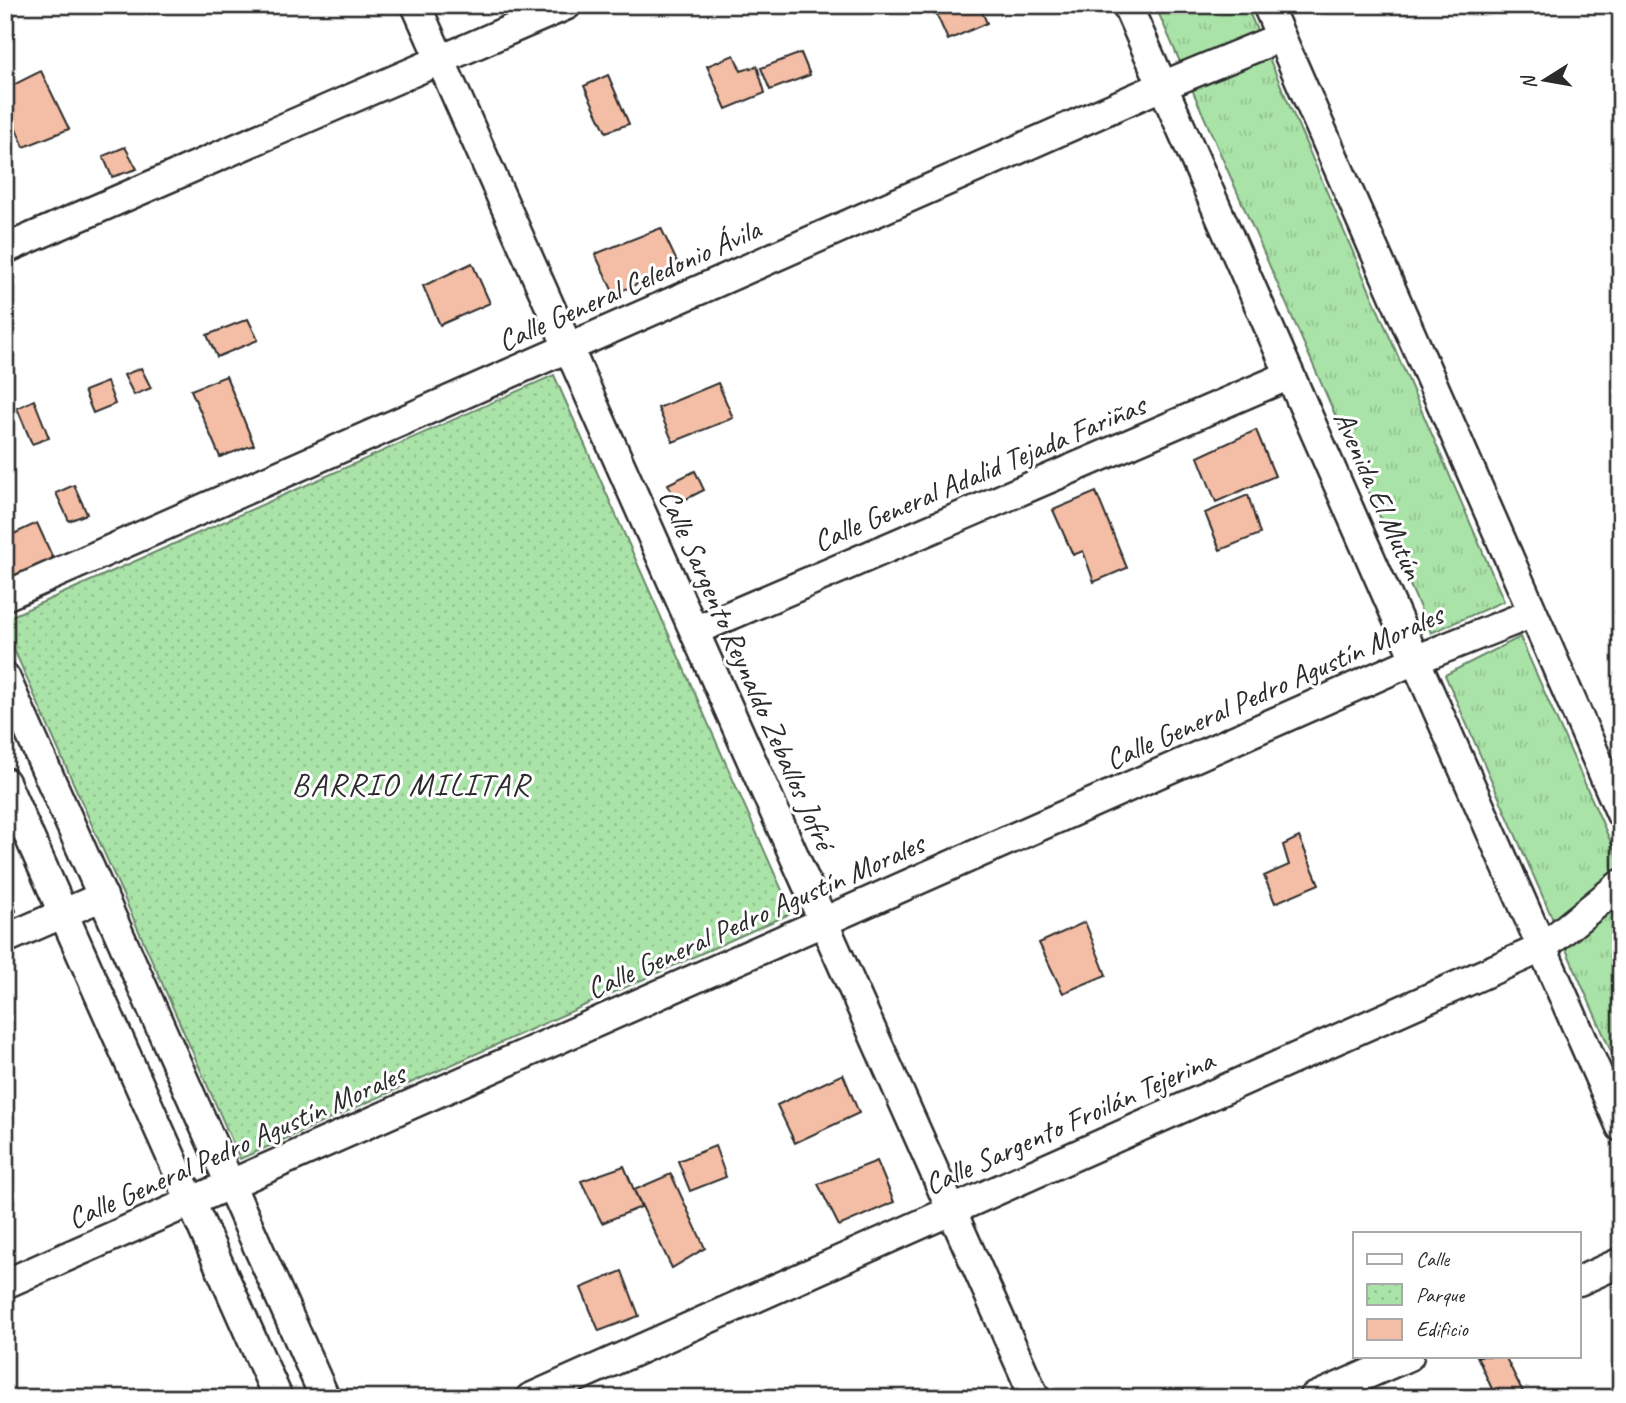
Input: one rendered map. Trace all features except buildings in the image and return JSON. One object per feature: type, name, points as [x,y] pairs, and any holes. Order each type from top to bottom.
[{"type":"street","name":"Calle Sargento Reynaldo Zeballos Jofré","points":[[416,5],[1035,1398]]},
{"type":"street","points":[[5,249],[568,5]]},
{"type":"street","name":"Avenida El Mutún","points":[[1127,5],[1621,1127]]},
{"type":"street","points":[[1266,5],[1621,814]]},
{"type":"street","name":"Calle General Celedonio Ávila","points":[[5,596],[1162,86],[1281,37]]},
{"type":"street","name":"Calle General Adalid Tejada Fariñas","points":[[694,631],[1290,375]]},
{"type":"street","name":"Calle General Pedro Agustín Morales","points":[[5,1284],[1415,660],[1533,613]]},
{"type":"street","points":[[5,677],[325,1398]]},
{"type":"street","points":[[5,782],[278,1398]]},
{"type":"street","name":"Calle Sargento Froilán Tejerina","points":[[530,1398],[1542,948],[1621,884]]},
{"type":"street","points":[[5,939],[103,896]]},
{"type":"street","points":[[1580,1281],[1621,1262]]},
{"type":"street","points":[[1313,1398],[1404,1358]]},
{"type":"green space","points":[[1155,5],[1246,5],[1504,601],[1431,633]]},
{"type":"green space","points":[[554,375],[792,913],[240,1159],[5,629],[5,619]]},
{"type":"green space","points":[[1520,637],[1621,865],[1621,1074],[1445,675]]},
{"type":"district","name":"BARRIO MILITAR","points":[[411,784]]}]
